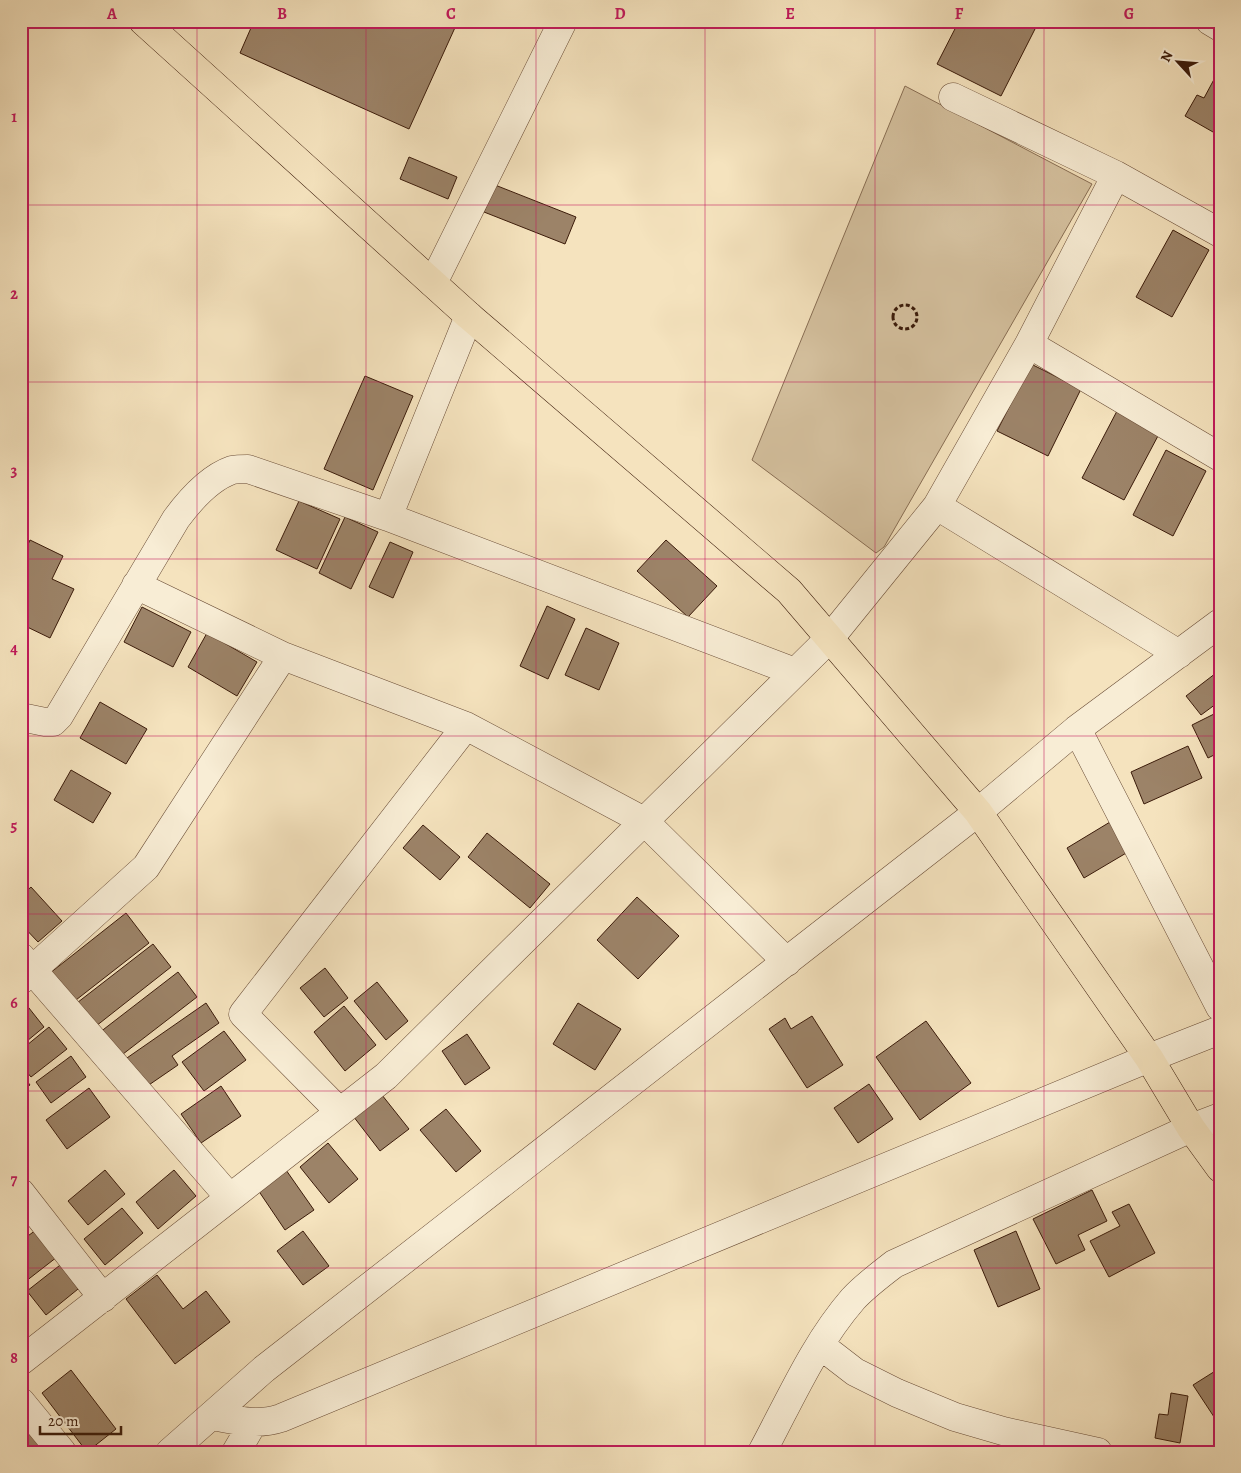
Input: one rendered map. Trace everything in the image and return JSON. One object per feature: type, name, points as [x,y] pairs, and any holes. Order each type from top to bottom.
[{"type":"main road","points":[[143,21],[469,316],[789,591],[978,812],[1148,1058],[1191,1128],[1220,1168]]},
{"type":"street","points":[[433,282],[563,21]]},
{"type":"street","points":[[1210,21],[1220,27]]},
{"type":"street","points":[[953,97],[1116,175],[1220,233]]},
{"type":"street","points":[[21,1361],[386,1076],[830,638],[937,506],[1028,344],[1116,175]]},
{"type":"street","points":[[388,517],[469,316]]},
{"type":"street","points":[[1028,344],[1220,457]]},
{"type":"street","points":[[21,717],[53,722],[59,716],[136,585],[187,504],[217,478],[233,470],[248,469],[388,517],[795,672]]},
{"type":"street","points":[[937,506],[1179,654]]},
{"type":"street","points":[[136,585],[283,656],[466,726],[644,822],[788,962]]},
{"type":"street","points":[[170,1452],[272,1363],[788,962],[978,812],[1077,730],[1220,623]]},
{"type":"street","points":[[230,1198],[25,969],[146,867],[283,656]]},
{"type":"street","points":[[340,1112],[243,1014],[466,726]]},
{"type":"street","points":[[1077,730],[1220,1007]]},
{"type":"street","points":[[212,1416],[252,1423],[272,1421],[290,1415],[1148,1058],[1220,1030]]},
{"type":"street","points":[[762,1452],[820,1345],[854,1298],[894,1264],[1191,1128],[1220,1117]]},
{"type":"street","points":[[21,1193],[104,1298]]},
{"type":"street","points":[[820,1345],[855,1372],[897,1393],[955,1417],[1003,1431],[1098,1452]]},
{"type":"street","points":[[21,1402],[62,1452]]},
{"type":"street","points":[[236,1452],[252,1423]]},
{"type":"path","points":[[908,305],[916,312],[916,323],[911,328],[904,330],[898,327],[893,320],[894,312],[900,306],[908,305]]},
{"type":"shaded area","points":[[905,86],[1092,184],[884,547],[876,553],[752,460]]},
{"type":"building","points":[[254,21],[458,21],[409,129],[240,53]]},
{"type":"building","points":[[932,21],[950,21],[947,28]]},
{"type":"building","points":[[959,21],[1021,21],[1035,29],[1001,96],[937,64]]},
{"type":"building","points":[[1218,72],[1220,73],[1220,136],[1185,116],[1197,95],[1204,98]]},
{"type":"building","points":[[409,157],[457,177],[448,199],[400,179]]},
{"type":"building","points":[[495,185],[576,217],[565,244],[484,212]]},
{"type":"building","points":[[1173,230],[1209,250],[1172,317],[1136,297]]},
{"type":"building","points":[[1031,364],[1081,389],[1048,456],[997,431]]},
{"type":"building","points":[[365,376],[413,396],[373,490],[324,469]]},
{"type":"building","points":[[1117,411],[1159,434],[1124,500],[1082,478]]},
{"type":"building","points":[[1166,450],[1206,471],[1173,536],[1133,515]]},
{"type":"building","points":[[299,501],[340,519],[317,569],[276,550]]},
{"type":"building","points":[[345,517],[378,532],[351,589],[319,573]]},
{"type":"building","points":[[30,540],[63,556],[52,579],[74,589],[50,638],[21,624],[21,560]]},
{"type":"building","points":[[666,540],[717,586],[688,617],[637,571]]},
{"type":"building","points":[[390,542],[413,552],[393,598],[369,587]]},
{"type":"building","points":[[547,606],[575,619],[548,679],[520,666]]},
{"type":"building","points":[[142,607],[191,632],[173,667],[124,642]]},
{"type":"building","points":[[586,628],[619,643],[599,690],[565,675]]},
{"type":"building","points":[[207,633],[257,662],[237,696],[188,667]]},
{"type":"building","points":[[1220,670],[1220,701],[1201,715],[1186,696]]},
{"type":"building","points":[[100,702],[147,729],[126,764],[80,738]]},
{"type":"building","points":[[1220,711],[1220,752],[1208,758],[1192,725]]},
{"type":"building","points":[[1188,746],[1202,778],[1144,804],[1131,772]]},
{"type":"building","points":[[71,770],[111,793],[93,823],[54,800]]},
{"type":"building","points":[[1115,819],[1133,849],[1084,878],[1067,848]]},
{"type":"building","points":[[423,825],[460,857],[440,880],[403,848]]},
{"type":"building","points":[[487,833],[550,884],[530,908],[468,857]]},
{"type":"building","points":[[31,887],[62,921],[38,942],[21,924],[21,896]]},
{"type":"building","points":[[637,897],[679,936],[638,979],[597,940]]},
{"type":"building","points":[[126,913],[149,943],[67,1007],[45,977]]},
{"type":"building","points":[[153,944],[171,967],[91,1030],[73,1006]]},
{"type":"building","points":[[325,968],[348,998],[324,1017],[300,988]]},
{"type":"building","points":[[178,972],[197,997],[114,1061],[95,1036]]},
{"type":"building","points":[[377,982],[408,1021],[386,1040],[354,1001]]},
{"type":"building","points":[[25,1003],[44,1027],[21,1046],[21,1006]]},
{"type":"building","points":[[206,1003],[219,1023],[172,1056],[178,1065],[143,1089],[124,1060]]},
{"type":"building","points":[[578,1003],[621,1029],[595,1070],[553,1044]]},
{"type":"building","points":[[344,1006],[376,1045],[345,1071],[314,1032]]},
{"type":"building","points":[[812,1016],[843,1065],[807,1088],[769,1029],[785,1018],[791,1029]]},
{"type":"building","points":[[926,1021],[971,1083],[920,1120],[876,1057]]},
{"type":"building","points":[[49,1027],[67,1049],[31,1077],[21,1065],[21,1050]]},
{"type":"building","points":[[224,1031],[246,1060],[204,1091],[182,1062]]},
{"type":"building","points":[[467,1034],[490,1068],[465,1085],[442,1051]]},
{"type":"building","points":[[71,1056],[86,1077],[51,1103],[36,1082]]},
{"type":"building","points":[[21,1073],[30,1085],[21,1091]]},
{"type":"building","points":[[869,1084],[893,1119],[858,1143],[834,1108]]},
{"type":"building","points":[[221,1086],[241,1116],[201,1143],[181,1114]]},
{"type":"building","points":[[89,1088],[110,1117],[67,1149],[46,1120]]},
{"type":"building","points":[[378,1090],[409,1129],[380,1151],[350,1112]]},
{"type":"building","points":[[446,1109],[481,1151],[456,1172],[420,1130]]},
{"type":"building","points":[[328,1143],[358,1179],[329,1203],[300,1167]]},
{"type":"building","points":[[105,1170],[125,1194],[88,1225],[68,1201]]},
{"type":"building","points":[[174,1170],[196,1196],[158,1229],[136,1202]]},
{"type":"building","points":[[286,1170],[314,1210],[285,1230],[258,1190]]},
{"type":"building","points":[[1092,1190],[1107,1221],[1078,1235],[1085,1250],[1056,1264],[1033,1219]]},
{"type":"building","points":[[1129,1204],[1155,1253],[1109,1277],[1090,1241],[1120,1226],[1112,1212]]},
{"type":"building","points":[[122,1208],[143,1233],[105,1265],[84,1239]]},
{"type":"building","points":[[36,1230],[57,1257],[21,1285],[21,1241]]},
{"type":"building","points":[[303,1231],[329,1266],[303,1285],[277,1251]]},
{"type":"building","points":[[1016,1231],[1040,1289],[998,1307],[974,1250]]},
{"type":"building","points":[[64,1262],[83,1285],[46,1315],[27,1291]]},
{"type":"building","points":[[157,1275],[183,1309],[206,1291],[230,1322],[175,1364],[126,1299]]},
{"type":"building","points":[[1220,1368],[1220,1426],[1193,1385]]},
{"type":"building","points":[[71,1370],[116,1429],[87,1452],[42,1393]]},
{"type":"building","points":[[1171,1393],[1188,1396],[1180,1443],[1155,1438],[1159,1414],[1168,1415]]},
{"type":"building","points":[[21,1421],[41,1446],[33,1452],[21,1452]]}]
